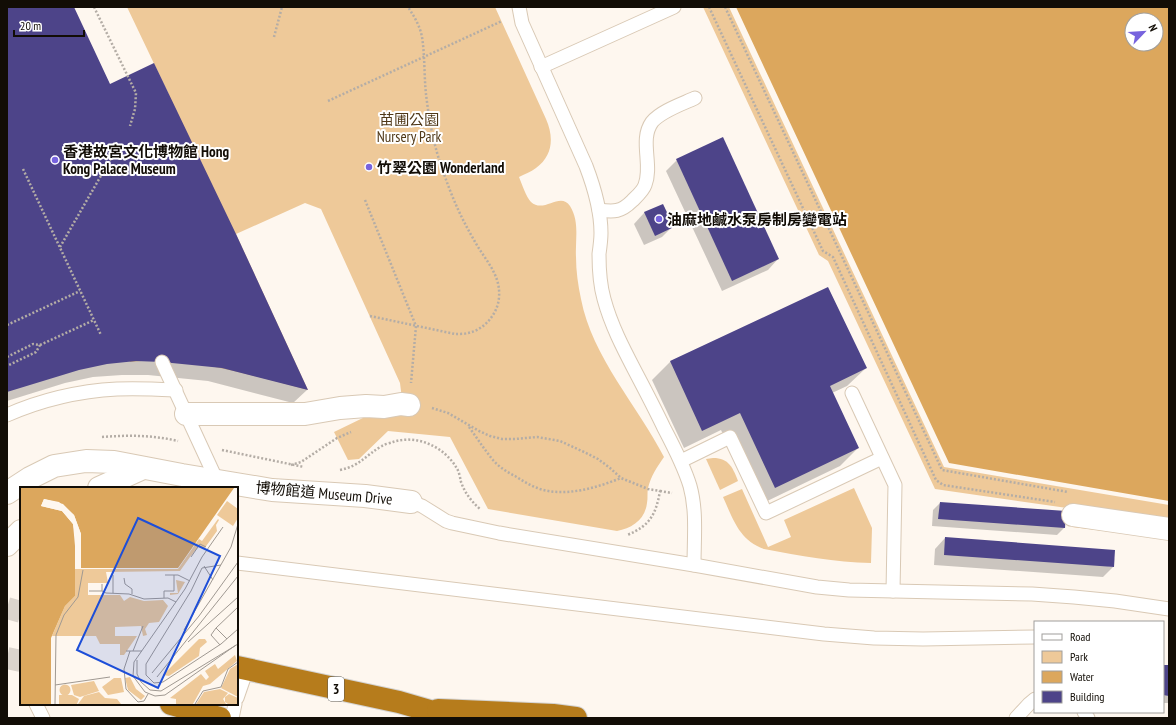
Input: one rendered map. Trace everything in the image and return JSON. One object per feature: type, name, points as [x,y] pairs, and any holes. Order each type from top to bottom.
[{"type":"highway","name":"3","points":[[242,668],[399,702],[454,718]]},
{"type":"highway","points":[[174,705],[220,718]]},
{"type":"highway","points":[[425,710],[553,715],[576,718]]},
{"type":"street","points":[[186,414],[305,414],[340,408],[366,406],[384,407],[401,404],[409,405]]},
{"type":"street","name":"博物館道 Museum Drive","points":[[9,489],[54,466],[86,461],[114,462],[272,490],[365,496],[411,502]]},
{"type":"street","points":[[102,487],[143,468]]},
{"type":"street","points":[[1074,515],[1169,529]]},
{"type":"street","points":[[7,545],[20,531]]},
{"type":"lane","points":[[541,67],[674,7]]},
{"type":"lane","points":[[519,10],[522,23],[594,187],[599,210],[601,233],[599,255],[600,277],[610,319],[618,338],[681,461],[690,488],[694,525],[694,565]]},
{"type":"lane","points":[[599,210],[612,212],[618,211],[626,207],[640,194],[645,186],[648,176],[646,137],[652,122],[658,116],[695,98]]},
{"type":"lane","points":[[162,362],[216,481]]},
{"type":"lane","points":[[7,415],[60,396],[117,389],[176,390]]},
{"type":"lane","points":[[852,393],[895,485],[893,591]]},
{"type":"lane","points":[[681,461],[730,437],[766,513],[882,458]]},
{"type":"lane","points":[[411,502],[422,506],[446,521],[499,533],[818,587],[849,590],[1032,594],[1115,601],[1169,609]]},
{"type":"lane","points":[[238,563],[824,634],[874,638],[923,639],[1034,637]]},
{"type":"lane","points":[[238,692],[242,668]]},
{"type":"lane","points":[[1016,718],[1028,704],[1034,700]]},
{"type":"lane","points":[[36,705],[43,718]]},
{"type":"lane","points":[[232,718],[235,705]]},
{"type":"path","points":[[94,7],[136,93],[135,109],[130,126]]},
{"type":"path","points":[[274,37],[282,7]]},
{"type":"path","points":[[370,316],[456,334],[468,333],[480,328],[489,320],[496,310],[499,298],[499,285],[495,273],[474,241],[456,206],[442,170],[431,125],[426,94],[422,36],[416,18],[408,7]]},
{"type":"path","points":[[709,7],[823,251],[833,257],[936,480],[943,485],[1056,502]]},
{"type":"path","points":[[725,7],[942,470],[1075,493]]},
{"type":"path","points":[[328,101],[519,10]]},
{"type":"path","points":[[60,247],[114,153]]},
{"type":"path","points":[[23,169],[101,335]]},
{"type":"path","points":[[365,200],[416,326],[409,405],[424,406],[448,413],[479,431],[502,439],[537,437],[560,441],[598,459],[621,478],[648,489]]},
{"type":"path","points":[[7,325],[80,291]]},
{"type":"path","points":[[7,357],[33,344],[40,345],[94,320]]},
{"type":"path","points":[[7,366],[36,352],[40,345]]},
{"type":"path","points":[[468,425],[494,460],[504,469],[528,484],[541,489],[554,492],[582,490],[595,488],[621,478]]},
{"type":"path","points":[[291,465],[301,462],[337,438],[356,429]]},
{"type":"path","points":[[660,491],[672,493]]},
{"type":"green space","name":"苗圃公園 Nursery Park","points":[[127,7],[495,7],[549,126],[551,139],[549,152],[542,163],[519,177],[527,197],[536,205],[541,206],[562,201],[566,202],[570,206],[576,225],[578,283],[587,320],[605,361],[664,457],[648,488],[646,509],[641,519],[628,528],[617,531],[488,509],[450,437],[388,431],[359,459],[348,460],[334,432],[402,399],[400,383],[321,209],[305,203],[236,234],[308,390],[242,373],[197,364],[152,361],[130,362],[125,351],[169,95]]},
{"type":"green space","points":[[703,7],[729,7],[944,467],[1169,505],[1169,539],[1072,527],[1074,509],[935,489],[828,261],[819,255]]},
{"type":"green space","points":[[718,458],[727,462],[732,468],[738,481],[720,490],[706,459]]},
{"type":"green space","points":[[854,488],[872,528],[871,563],[791,554],[764,549],[755,545],[748,540],[738,528],[723,497],[742,489],[768,547],[791,537],[784,520]]},
{"type":"water","points":[[736,7],[1169,7],[1169,501],[949,463]]},
{"type":"building","points":[[7,7],[74,7],[110,84],[154,63],[236,234],[308,390],[222,368],[136,361],[107,364],[79,370],[7,392]]},
{"type":"building","points":[[723,137],[779,259],[732,281],[676,159]]},
{"type":"building","name":"油麻地鹹水泵房制房變電站","points":[[663,204],[674,227],[655,236],[644,212]]},
{"type":"building","points":[[828,287],[867,368],[830,386],[859,448],[775,488],[740,413],[702,431],[670,361]]},
{"type":"building","points":[[940,502],[1066,511],[1065,528],[938,519]]},
{"type":"building","points":[[945,537],[1115,550],[1114,567],[944,555]]},
{"type":"building","points":[[1164,665],[1169,665],[1169,696],[1164,695]]},
{"type":"tunnel","points":[[7,608],[20,612]]},
{"type":"tunnel","points":[[7,658],[20,661]]},
{"type":"place","name":"香港故宮文化博物館 Hong Kong Palace Museum","points":[[55,160]]},
{"type":"place","name":"竹翠公園 Wonderland","points":[[369,167]]},
{"type":"place","name":"油麻地鹹水泵房制房變電站","points":[[659,219]]}]
